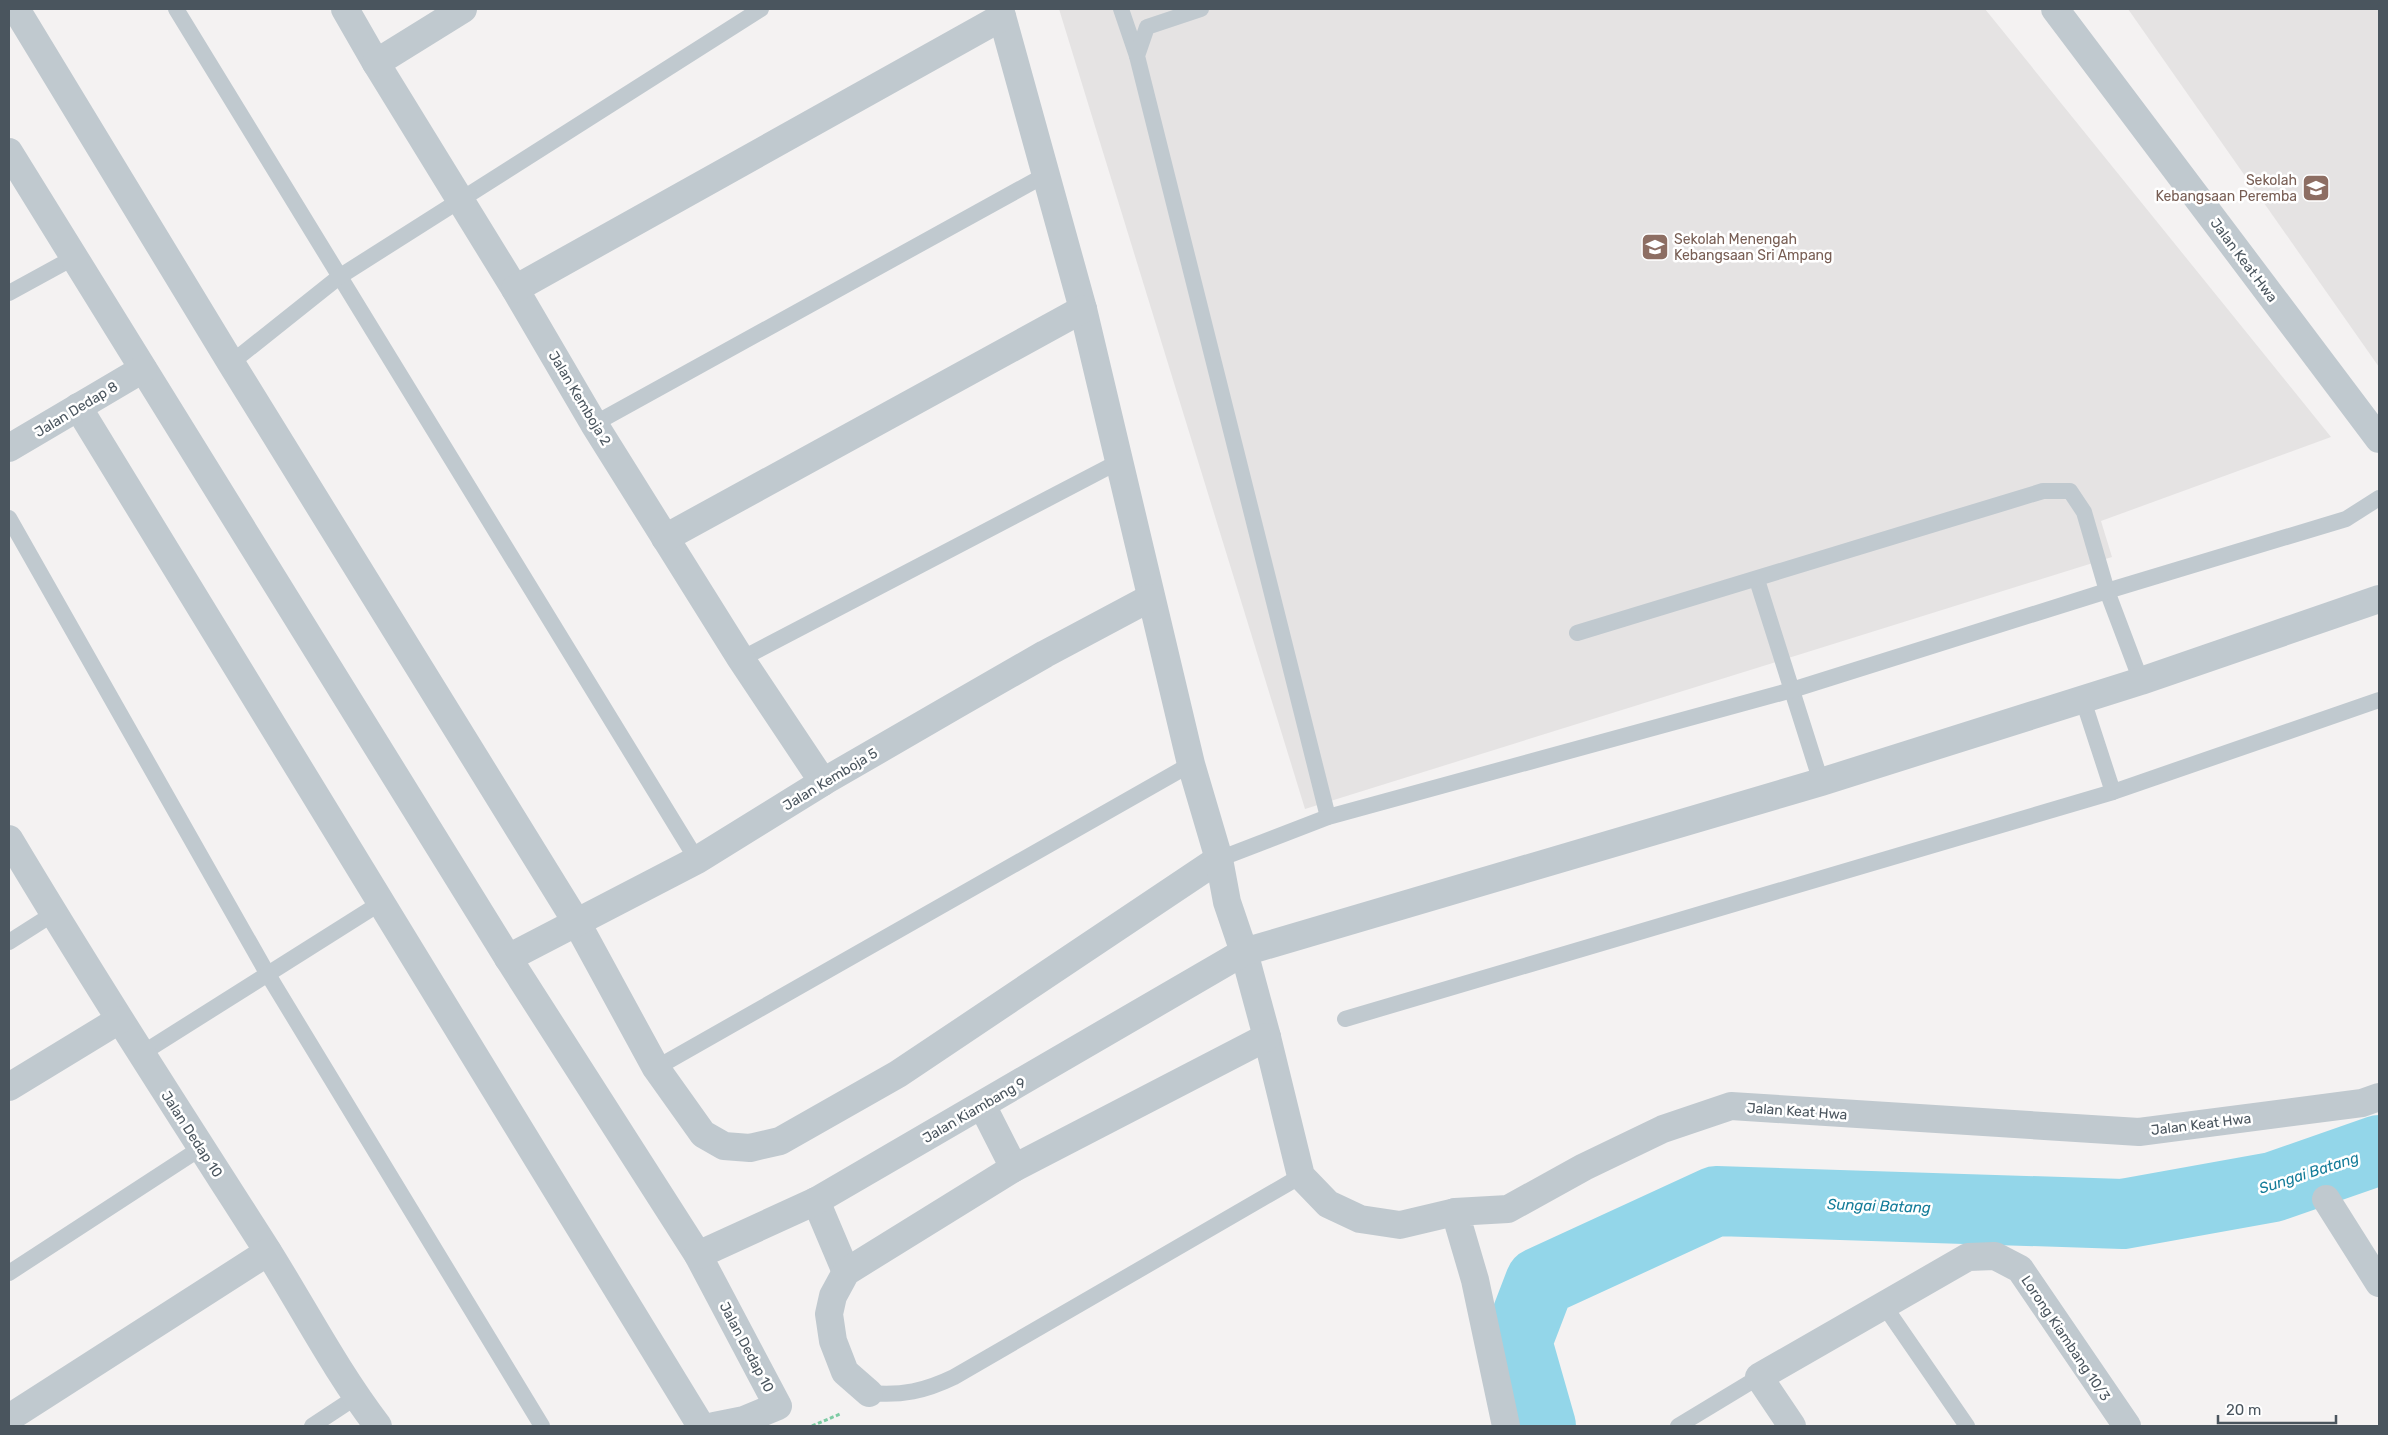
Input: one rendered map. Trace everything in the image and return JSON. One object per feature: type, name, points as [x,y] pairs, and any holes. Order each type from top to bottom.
[{"type":"street","points":[[16,9],[231,363],[577,923],[656,1068],[703,1134],[724,1146],[750,1148],[780,1141],[898,1074],[1219,859]]},
{"type":"street","name":"Jalan Kemboja 2","points":[[345,9],[376,64],[515,289],[594,424],[741,659],[823,782]]},
{"type":"street","points":[[376,64],[463,9]]},
{"type":"street","name":"Jalan Keat Hwa","points":[[2055,9],[2379,439]]},
{"type":"street","points":[[515,289],[1001,13],[1083,309],[1120,461],[1150,598],[1191,764],[1219,859],[1227,902],[1244,952],[1267,1037],[1301,1176]]},
{"type":"street","points":[[9,152],[508,958],[698,1256]]},
{"type":"street","points":[[665,538],[1083,309]]},
{"type":"street","name":"Jalan Dedap 8","points":[[9,448],[143,369]]},
{"type":"street","points":[[78,407],[701,1426]]},
{"type":"street","name":"Jalan Kemboja 5","points":[[508,958],[697,860],[823,782],[1046,654],[1150,598]]},
{"type":"street","name":"Jalan Kiambang 9","points":[[698,1256],[816,1201],[1244,952],[1821,782],[2141,682],[2379,599]]},
{"type":"street","name":"Jalan Dedap 10","points":[[9,839],[119,1020],[268,1252],[356,1397],[378,1426]]},
{"type":"street","points":[[9,1086],[119,1020]]},
{"type":"street","points":[[869,1393],[845,1372],[833,1341],[829,1314],[833,1296],[846,1272],[1014,1168],[1267,1037]]},
{"type":"street","name":"Jalan Keat Hwa","points":[[1301,1176],[1328,1204],[1360,1219],[1400,1225],[1455,1212],[1508,1209],[1584,1167],[1663,1128],[1731,1106],[2139,1132],[2362,1104],[2379,1097]]},
{"type":"street","points":[[982,1105],[1014,1168]]},
{"type":"street","points":[[2326,1199],[2379,1282]]},
{"type":"street","points":[[816,1201],[846,1272]]},
{"type":"street","points":[[1455,1212],[1475,1280],[1506,1426]]},
{"type":"street","points":[[9,1418],[268,1252]]},
{"type":"street","name":"Jalan Dedap 10","points":[[698,1256],[778,1406],[744,1420],[714,1426]]},
{"type":"street","name":"Lorong Kiambang 10/3","points":[[1883,1304],[1968,1257],[1995,1256],[2020,1270],[2127,1426]]},
{"type":"street","points":[[1792,1426],[1759,1377],[1883,1304]]},
{"type":"lane","points":[[176,9],[697,860]]},
{"type":"lane","points":[[231,363],[339,277],[760,9]]},
{"type":"lane","points":[[1121,9],[1136,56],[1328,817]]},
{"type":"lane","points":[[1136,56],[1147,27],[1201,9]]},
{"type":"lane","points":[[594,424],[1047,174]]},
{"type":"lane","points":[[9,293],[73,258]]},
{"type":"lane","points":[[741,659],[1120,461]]},
{"type":"lane","points":[[1577,633],[2043,491],[2070,491],[2084,512],[2108,591],[2141,682]]},
{"type":"lane","points":[[1219,859],[1328,817],[1792,690],[2346,519],[2379,498]]},
{"type":"lane","points":[[9,518],[267,974],[542,1426]]},
{"type":"lane","points":[[1756,580],[1821,782]]},
{"type":"lane","points":[[2083,700],[2113,792]]},
{"type":"lane","points":[[1345,1019],[2113,792],[2379,700]]},
{"type":"lane","points":[[656,1068],[1191,764]]},
{"type":"lane","points":[[141,1054],[382,902]]},
{"type":"lane","points":[[9,942],[53,914]]},
{"type":"lane","points":[[9,1273],[201,1148]]},
{"type":"lane","points":[[869,1393],[886,1394],[928,1389],[954,1377],[1301,1176]]},
{"type":"lane","points":[[1883,1304],[1967,1426]]},
{"type":"lane","points":[[1678,1426],[1759,1377]]},
{"type":"lane","points":[[312,1426],[356,1397]]},
{"type":"shaded area","name":"Sekolah Menengah Kebangsaan Sri Ampang","points":[[1059,9],[1985,9],[2331,437],[2101,521],[2112,557],[1305,809]]},
{"type":"shaded area","name":"Sekolah Kebangsaan Peremba","points":[[2128,9],[2379,9],[2379,367]]},
{"type":"waterway","name":"Sungai Batang","points":[[1541,1426],[1517,1342],[1540,1282],[1716,1201],[2123,1214],[2273,1187],[2379,1150]]},
{"type":"place","name":"Sekolah Kebangsaan Peremba","points":[[2316,188]]},
{"type":"place","name":"Sekolah Menengah Kebangsaan Sri Ampang","points":[[1655,247]]}]
